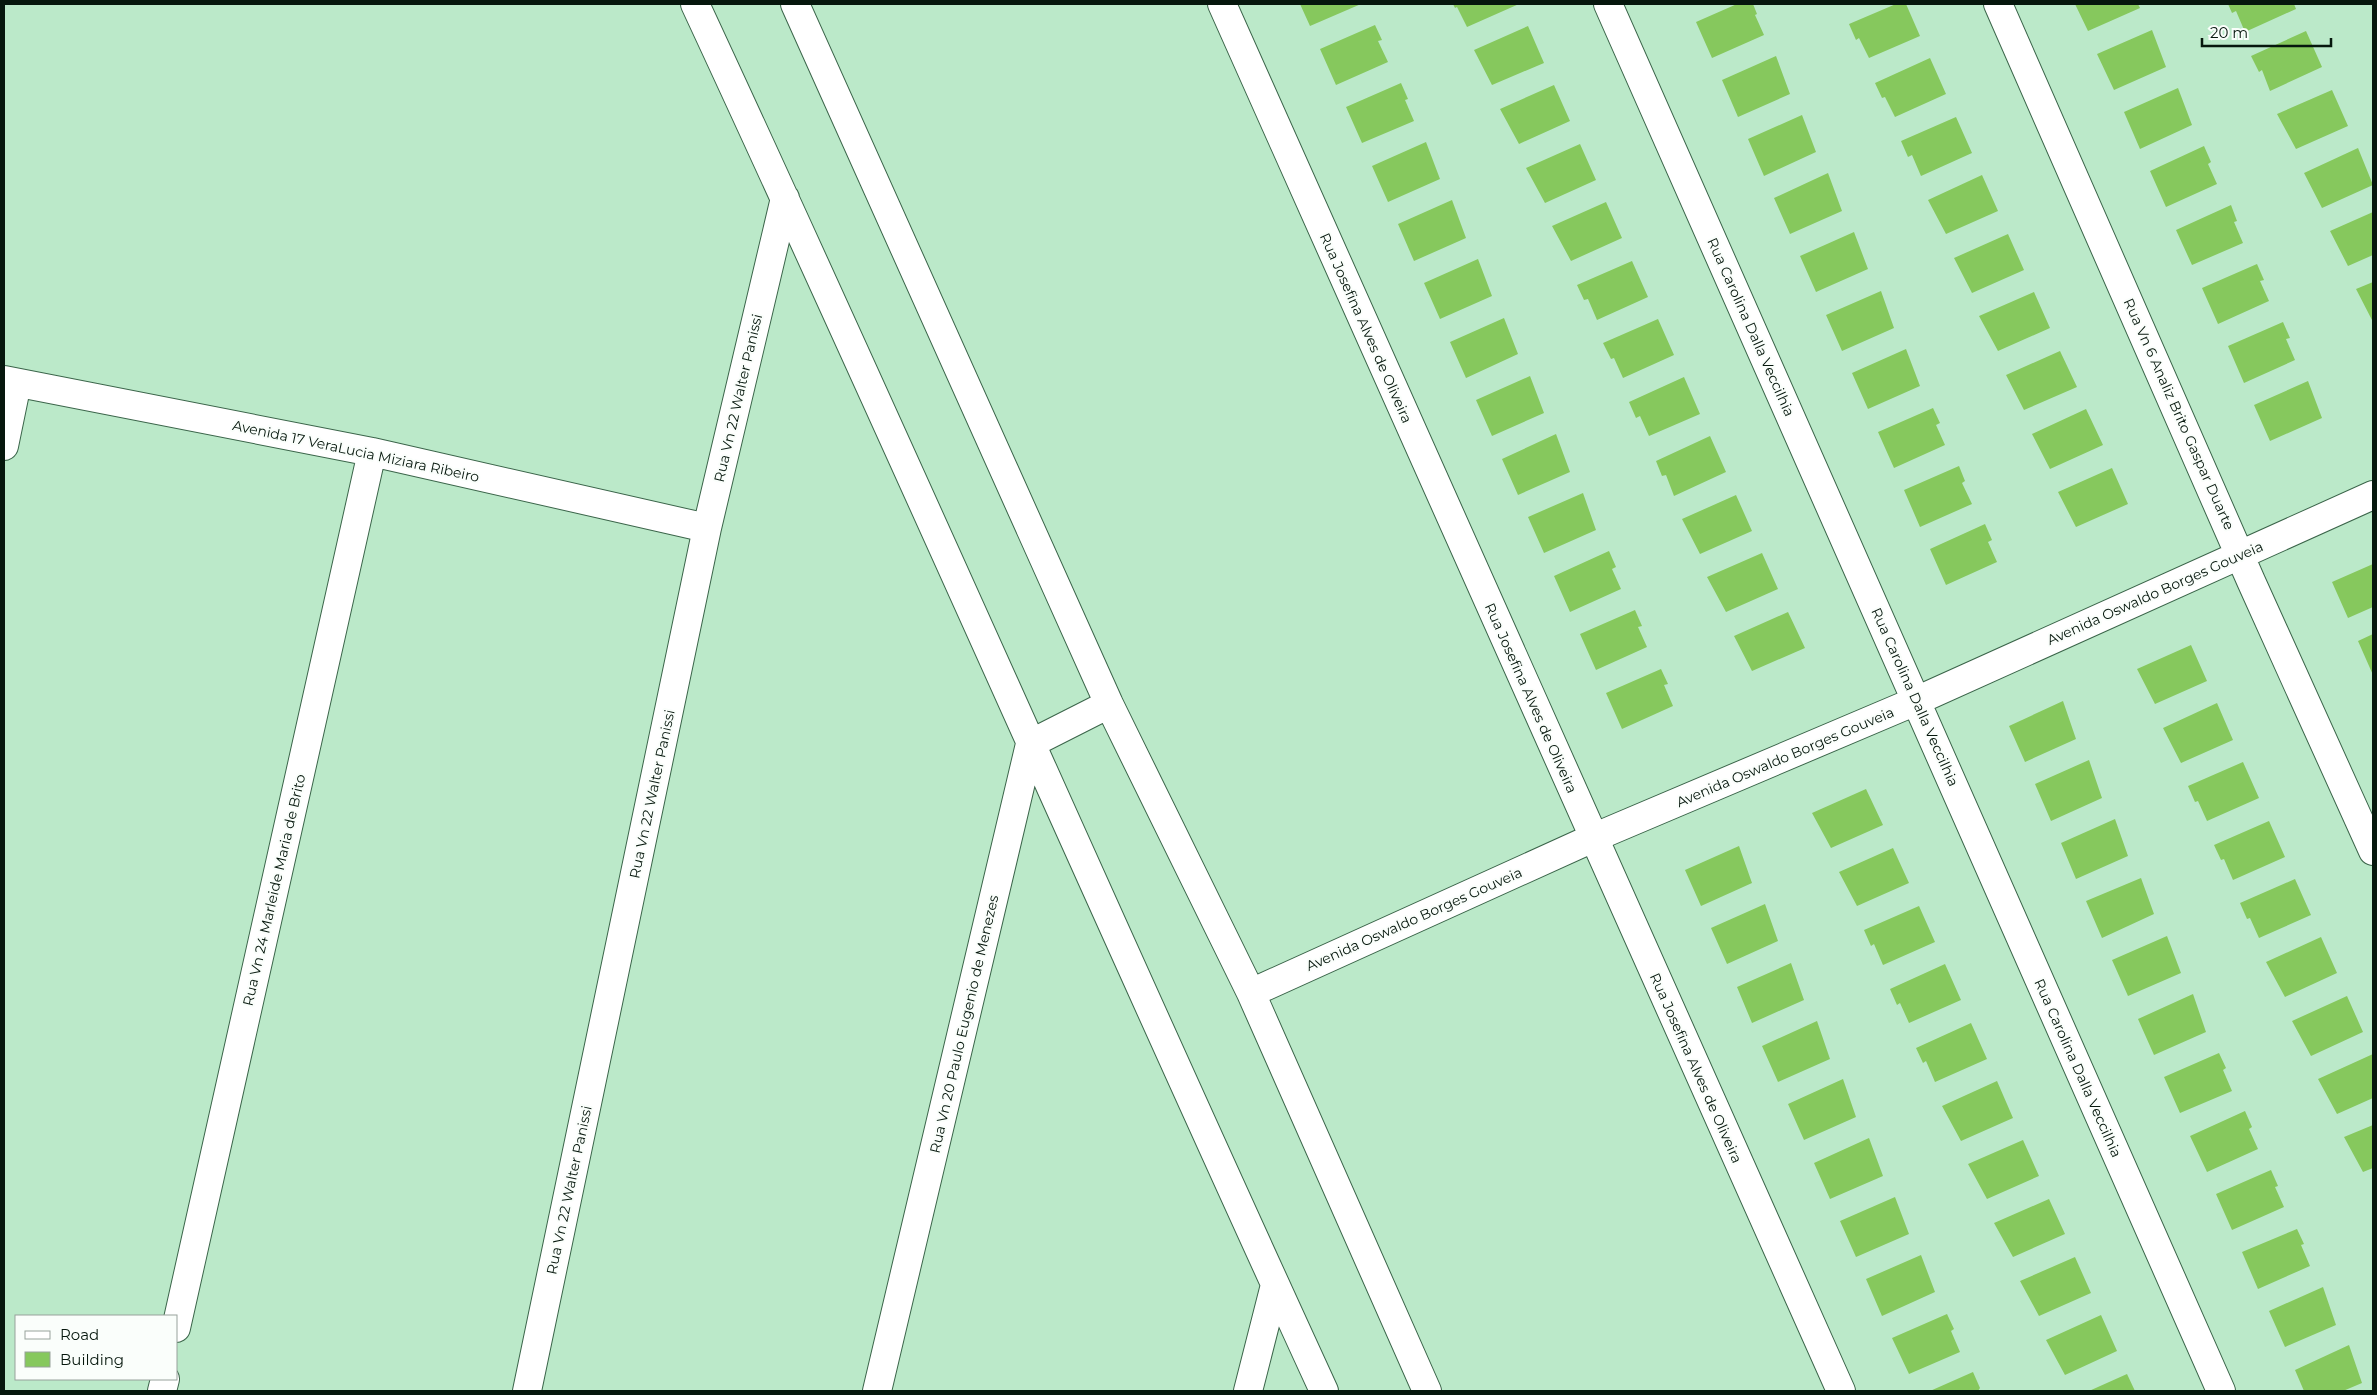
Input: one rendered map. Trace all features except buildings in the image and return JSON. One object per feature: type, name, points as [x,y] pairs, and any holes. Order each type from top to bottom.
[{"type":"street","points":[[695,4],[785,198],[1030,744],[1324,1391]]},
{"type":"street","points":[[795,4],[1110,704],[1252,993],[1427,1391]]},
{"type":"street","name":"Rua Josefina Alves de Oliveira","points":[[1222,4],[1841,1391]]},
{"type":"street","name":"Rua Carolina Dalla Veccilhia","points":[[1608,4],[2221,1391]]},
{"type":"street","name":"Rua Vn 6 Analiz Brito Gaspar Duarte","points":[[1998,4],[2373,851]]},
{"type":"street","name":"Rua Vn 22 Walter Panissi","points":[[527,1391],[707,528],[785,198]]},
{"type":"street","points":[[4,446],[11,382]]},
{"type":"street","name":"Avenida 17 VeraLucia Miziara Ribeiro","points":[[11,382],[372,452],[707,528]]},
{"type":"street","name":"Rua Vn 24 Marleide Maria de Brito","points":[[178,1319],[372,452]]},
{"type":"street","name":"Avenida Oswaldo Borges Gouveia","points":[[1252,993],[1593,838],[1916,701],[2240,554],[2373,496]]},
{"type":"street","points":[[1030,744],[1110,704]]},
{"type":"street","name":"Rua Vn 20 Paulo Eugenio de Menezes","points":[[877,1391],[1030,744]]},
{"type":"street","points":[[1248,1391],[1275,1285]]}]
